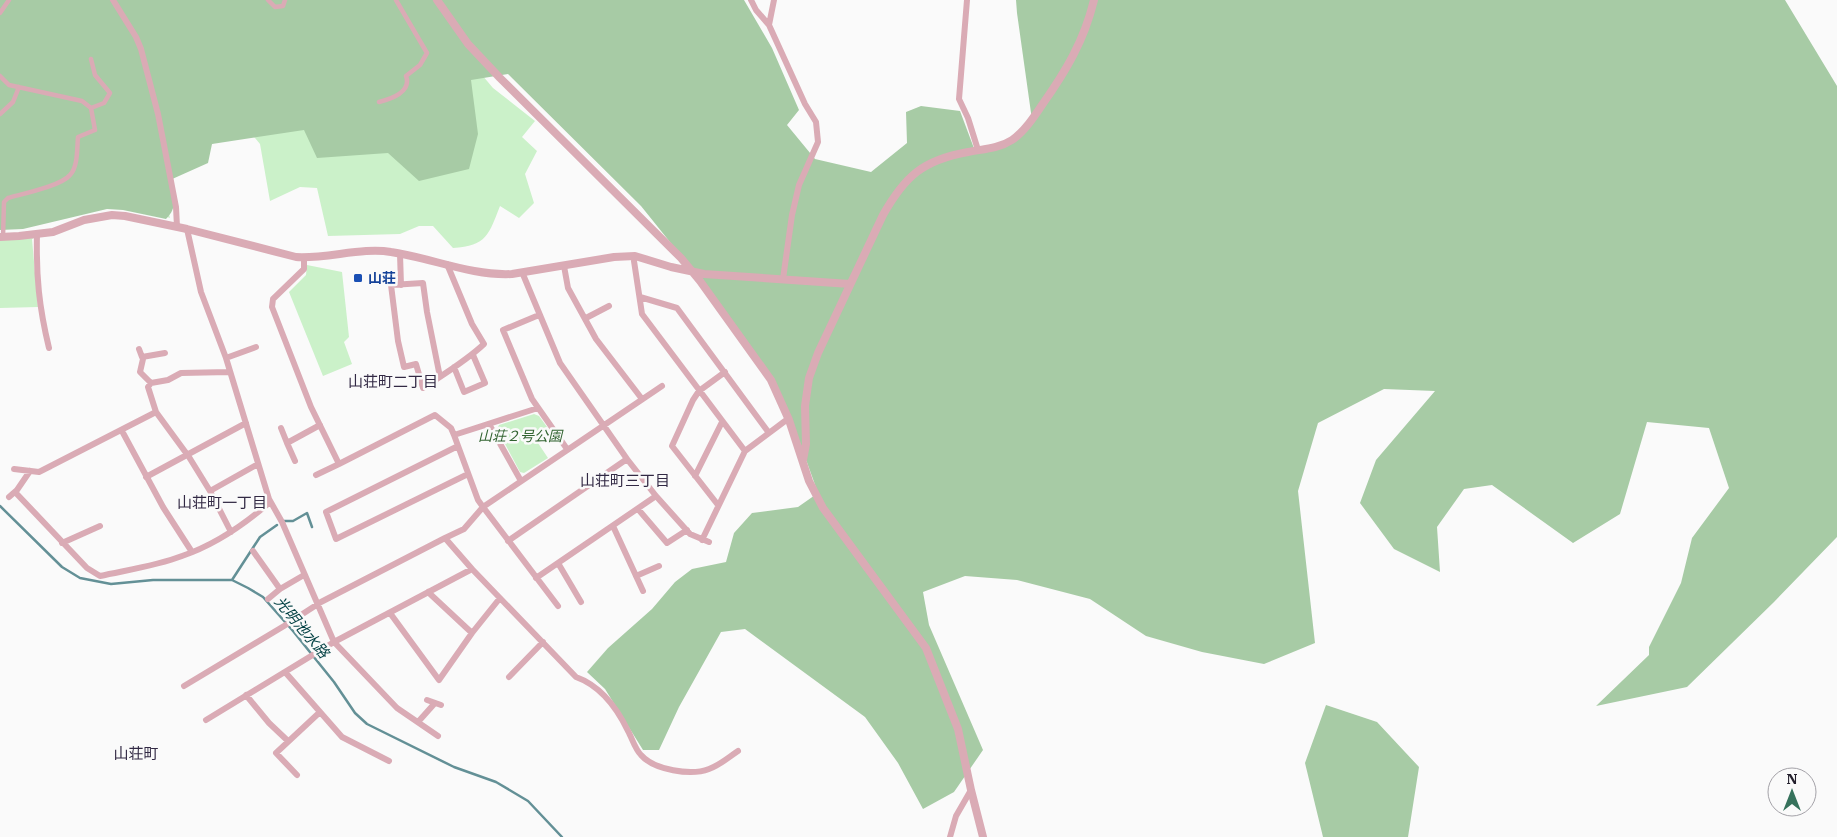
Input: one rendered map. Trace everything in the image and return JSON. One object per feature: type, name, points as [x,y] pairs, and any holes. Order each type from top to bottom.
[{"type":"street","points":[[0,13],[9,0]]},
{"type":"street","points":[[113,0],[136,36],[141,49],[158,114],[176,207],[177,226]]},
{"type":"street","points":[[268,0],[275,7],[283,6],[285,0]]},
{"type":"street","points":[[379,102],[392,99],[404,90],[408,80],[406,76],[420,65],[427,53],[396,0]]},
{"type":"street","points":[[437,0],[468,44],[500,78],[673,250],[692,272],[764,369],[789,420],[809,481],[823,508],[926,648],[958,729],[983,837]]},
{"type":"street","points":[[751,0],[756,10],[769,25],[805,104],[816,122],[818,142],[799,185],[792,215],[783,279]]},
{"type":"street","points":[[769,25],[774,0]]},
{"type":"street","points":[[967,0],[959,98],[968,118],[978,150]]},
{"type":"street","points":[[803,461],[806,444],[805,406],[809,378],[818,352],[883,215],[894,196],[906,180],[922,166],[949,155],[990,149],[1012,140],[1032,120],[1065,72],[1077,51],[1090,17],[1094,0]]},
{"type":"street","points":[[90,108],[104,103],[110,93],[95,74],[91,59]]},
{"type":"street","points":[[0,76],[10,85],[82,102],[90,108],[94,130],[78,137],[76,160],[71,175],[61,182],[2,201],[1,237],[53,232],[84,220],[112,215],[177,226],[296,257],[381,251],[486,273],[500,274],[564,266],[614,257],[635,256],[692,272],[850,284]]},
{"type":"street","points":[[0,114],[13,102],[19,87]]},
{"type":"street","points":[[187,229],[201,292],[226,358],[270,502],[282,522],[334,642],[397,708],[438,736]]},
{"type":"street","points":[[37,234],[40,313],[49,348]]},
{"type":"street","points":[[400,254],[401,285]]},
{"type":"street","points":[[635,256],[642,314],[745,451]]},
{"type":"street","points":[[304,257],[304,269],[273,299],[272,307],[320,426],[339,464]]},
{"type":"street","points":[[440,376],[423,283],[392,285],[398,340],[404,367],[416,364],[422,388],[473,355],[484,344],[472,324],[447,264]]},
{"type":"street","points":[[564,266],[568,288],[596,338],[642,399]]},
{"type":"street","points":[[522,272],[560,363],[627,459],[656,496],[690,534],[705,541],[718,505],[745,451],[785,420],[789,420]]},
{"type":"street","points":[[271,289],[277,295]]},
{"type":"street","points":[[640,297],[677,308],[769,432]]},
{"type":"street","points":[[586,318],[609,306]]},
{"type":"street","points":[[539,315],[503,330],[532,399],[567,449]]},
{"type":"street","points":[[226,358],[256,347]]},
{"type":"street","points":[[139,349],[143,359],[140,372],[151,383]]},
{"type":"street","points":[[142,357],[165,353]]},
{"type":"street","points":[[454,367],[464,392],[485,383],[473,355]]},
{"type":"street","points":[[151,383],[168,380],[181,373],[229,372]]},
{"type":"street","points":[[718,505],[672,446],[699,391],[725,372]]},
{"type":"street","points":[[151,383],[148,387],[156,412],[210,491],[231,532]]},
{"type":"street","points":[[184,686],[317,604],[464,528],[483,507],[662,386]]},
{"type":"street","points":[[454,435],[538,408]]},
{"type":"street","points":[[14,469],[39,472],[156,412]]},
{"type":"street","points":[[316,475],[435,416],[451,428],[468,474],[483,507],[558,606]]},
{"type":"street","points":[[404,421],[408,429]]},
{"type":"street","points":[[695,476],[722,422]]},
{"type":"street","points":[[146,477],[246,423]]},
{"type":"street","points":[[489,424],[520,481]]},
{"type":"street","points":[[287,443],[320,426]]},
{"type":"street","points":[[281,428],[295,461]]},
{"type":"street","points":[[122,431],[163,507],[192,552]]},
{"type":"street","points":[[355,446],[358,454]]},
{"type":"street","points":[[458,446],[326,512],[336,539],[468,474]]},
{"type":"street","points":[[508,541],[627,459]]},
{"type":"street","points":[[210,491],[258,464]]},
{"type":"street","points":[[30,471],[12,495],[87,568],[100,576],[152,566],[183,556],[231,532],[270,502]]},
{"type":"street","points":[[536,578],[656,496]]},
{"type":"street","points":[[638,509],[666,542],[687,530]]},
{"type":"street","points":[[613,526],[643,591]]},
{"type":"street","points":[[62,543],[96,530]]},
{"type":"street","points":[[445,538],[472,569],[576,677],[591,684],[605,695],[641,755],[656,767],[674,771],[702,771],[718,765],[738,751]]},
{"type":"street","points":[[253,551],[280,589]]},
{"type":"street","points":[[558,563],[581,602]]},
{"type":"street","points":[[636,576],[660,566]]},
{"type":"street","points":[[206,720],[334,642],[472,569]]},
{"type":"street","points":[[268,599],[280,589],[304,575]]},
{"type":"street","points":[[428,592],[472,633]]},
{"type":"street","points":[[390,613],[439,680],[472,633],[500,598]]},
{"type":"street","points":[[509,677],[543,642]]},
{"type":"street","points":[[285,672],[342,738],[389,761]]},
{"type":"street","points":[[246,695],[269,723],[288,741]]},
{"type":"street","points":[[418,722],[438,704],[427,700]]},
{"type":"street","points":[[297,775],[276,753],[320,712]]},
{"type":"street","points":[[950,837],[956,816],[971,790]]},
{"type":"green space","points":[[0,0],[454,42],[493,88],[535,121],[522,137],[537,151],[525,174],[534,203],[519,218],[500,206],[493,224],[485,237],[473,245],[464,247],[453,248],[433,226],[419,226],[400,234],[328,236],[317,188],[300,187],[270,201],[260,144],[245,126],[159,173],[170,218],[135,206]]},
{"type":"green space","points":[[0,0],[744,0],[772,48],[799,110],[787,125],[815,159],[871,172],[907,143],[906,112],[921,106],[960,111],[975,151],[1012,140],[1032,120],[1016,0],[1785,0],[1837,86],[1837,537],[1687,687],[1596,706],[1649,655],[1649,647],[1681,583],[1692,538],[1729,488],[1709,428],[1647,422],[1620,514],[1573,543],[1492,485],[1464,489],[1437,527],[1440,572],[1394,549],[1360,503],[1376,460],[1435,391],[1384,389],[1318,423],[1298,491],[1315,643],[1264,664],[1202,652],[1146,636],[1090,599],[1017,580],[965,576],[923,592],[929,625],[983,750],[954,792],[923,809],[898,763],[865,717],[745,629],[721,632],[679,707],[659,750],[643,750],[605,689],[587,672],[608,648],[652,609],[675,582],[692,569],[726,562],[734,533],[752,513],[798,507],[818,493],[795,429],[768,371],[711,293],[641,206],[508,74],[471,80],[478,134],[469,169],[419,181],[388,153],[317,158],[304,130],[212,144],[208,163],[170,180],[174,205],[173,210],[166,219],[123,210],[107,209],[23,229],[0,230]]},
{"type":"green space","points":[[36,237],[32,239],[38,307],[0,308],[0,239]]},
{"type":"green space","points":[[307,265],[342,272],[349,337],[344,342],[352,364],[323,376],[289,292],[306,275]]},
{"type":"green space","name":"山荘２号公園","points":[[534,414],[539,416],[550,431],[536,440],[548,458],[524,473],[520,472],[497,429],[499,425]]},
{"type":"green space","points":[[1326,705],[1377,722],[1419,767],[1408,837],[1323,837],[1305,763]]},
{"type":"waterway","name":"光明池水路","points":[[0,506],[62,567],[80,578],[111,584],[153,580],[232,580],[248,588],[263,597],[293,631],[334,682],[355,713],[367,724],[454,767],[496,782],[528,801],[562,837]]},
{"type":"waterway","points":[[284,521],[293,521],[307,513],[312,527]]},
{"type":"waterway","points":[[232,580],[260,537],[277,525]]},
{"type":"place","name":"山荘","points":[[358,278]]},
{"type":"district","name":"山荘町二丁目","points":[[393,381]]},
{"type":"district","name":"山荘町三丁目","points":[[625,480]]},
{"type":"district","name":"山荘町一丁目","points":[[222,502]]},
{"type":"district","name":"山荘町","points":[[136,753]]}]
